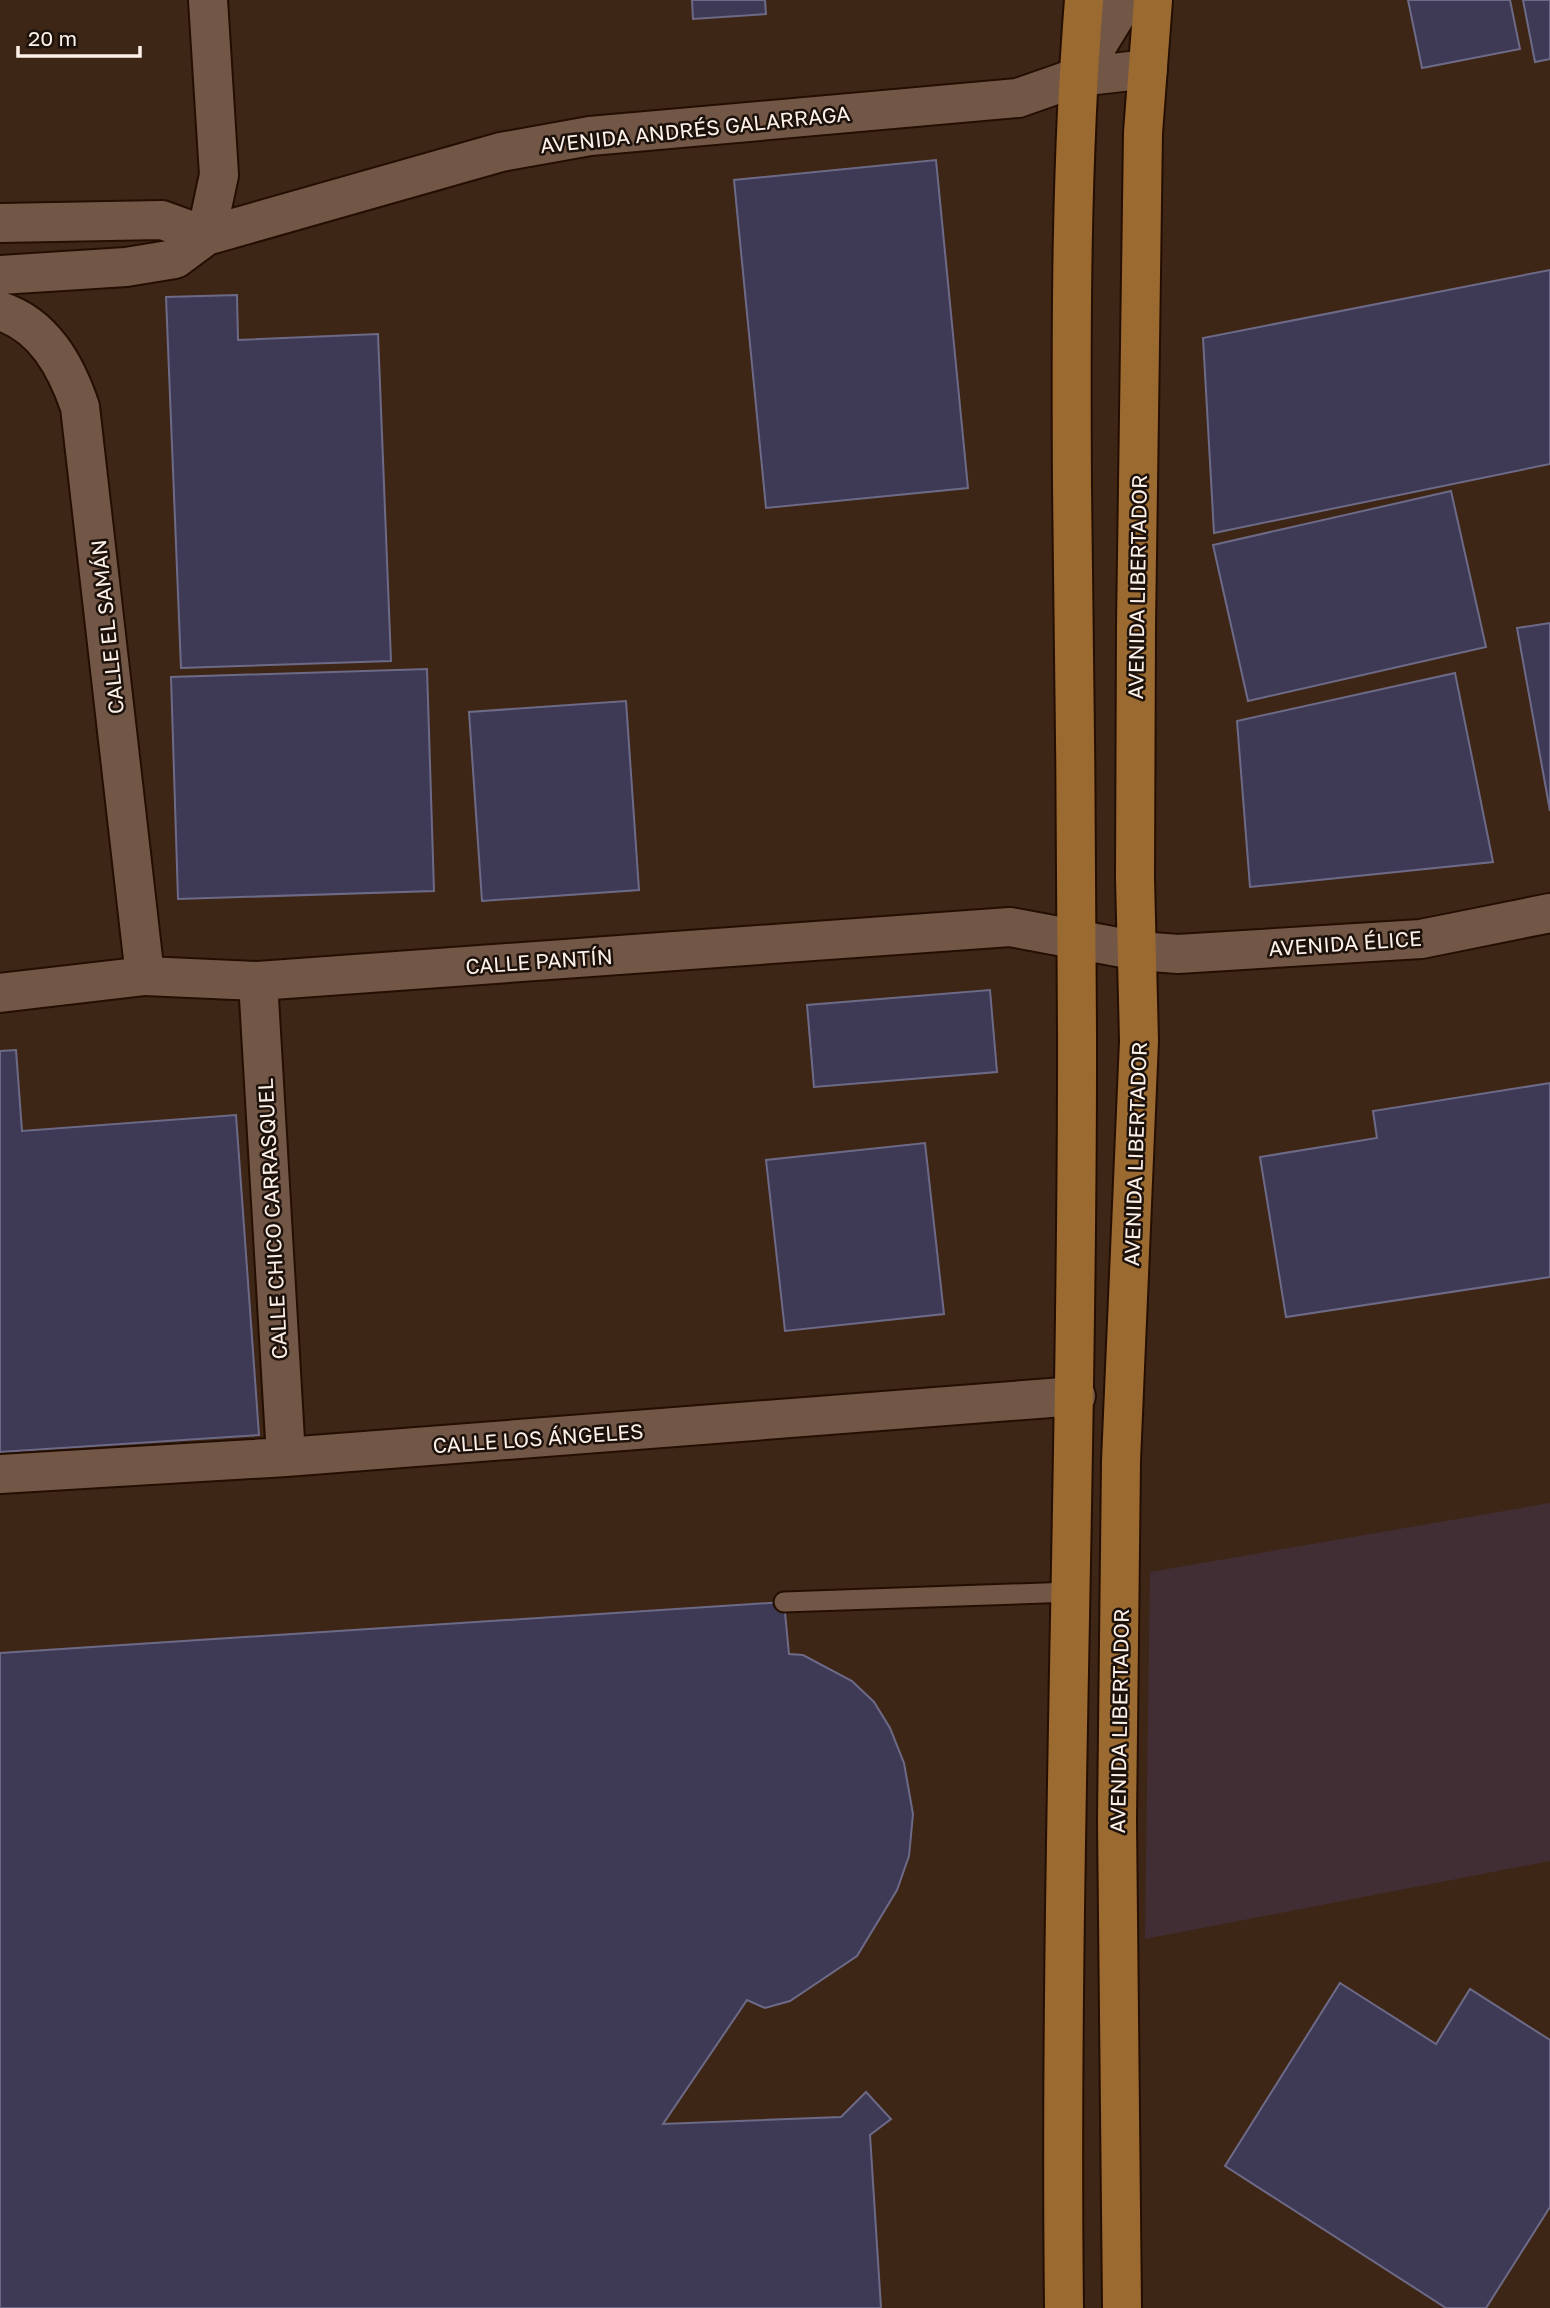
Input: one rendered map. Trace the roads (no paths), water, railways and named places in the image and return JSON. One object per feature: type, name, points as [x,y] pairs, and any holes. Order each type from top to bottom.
[{"type":"main road","points":[[0,223],[162,220],[206,236],[219,175],[208,0]]},
{"type":"main road","points":[[1065,2308],[1062,2118],[1076,1396],[1077,941],[1071,337],[1077,77],[1084,0]]},
{"type":"main road","points":[[1077,77],[1125,0]]},
{"type":"main road","name":"AVENIDA LIBERTADOR","points":[[1122,2308],[1117,1820],[1121,1474],[1138,1068],[1139,951],[1135,878],[1136,640],[1143,147],[1153,0]]},
{"type":"main road","name":"AVENIDA ANDRÉS GALARRAGA","points":[[0,275],[126,267],[174,259],[206,236],[501,152],[590,136],[1018,97],[1077,77],[1148,69]]},
{"type":"main road","name":"CALLE EL SAMÁN","points":[[0,311],[24,323],[43,339],[67,370],[80,407],[145,976]]},
{"type":"main road","name":"AVENIDA ÉLICE","points":[[1077,941],[1178,954],[1421,939],[1550,913]]},
{"type":"main road","name":"CALLE PANTÍN","points":[[0,992],[145,976],[258,981],[1010,928],[1077,941]]},
{"type":"main road","name":"CALLE CHICO CARRASQUEL","points":[[258,981],[286,1457]]},
{"type":"main road","name":"CALLE LOS ÁNGELES","points":[[0,1474],[286,1457],[1076,1396]]},
{"type":"lane","points":[[784,1602],[1072,1592]]}]
